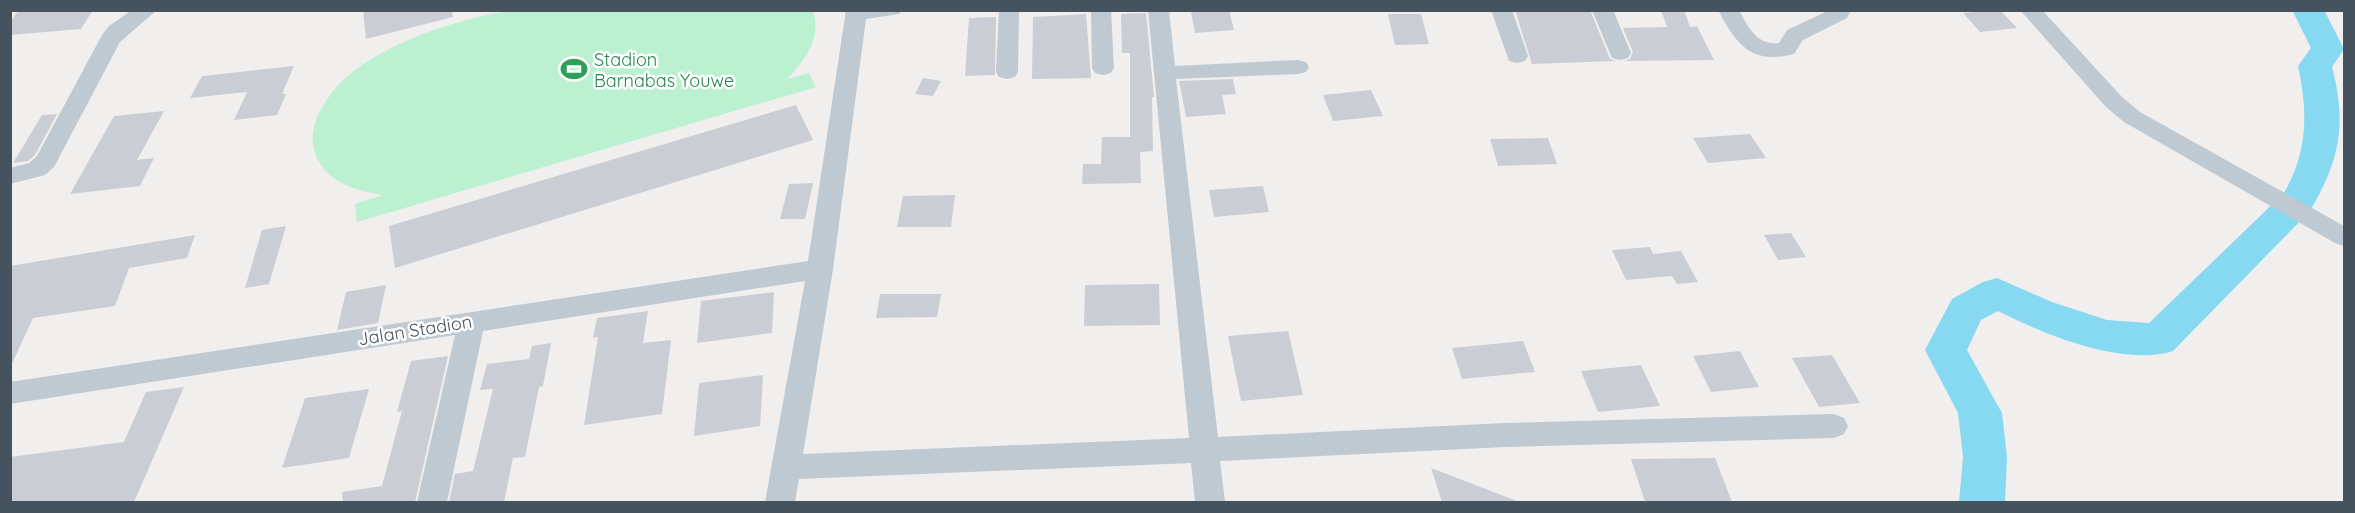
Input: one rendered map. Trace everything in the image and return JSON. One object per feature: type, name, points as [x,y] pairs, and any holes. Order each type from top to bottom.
[{"type":"street","points":[[10,176],[37,169],[46,161],[110,40],[117,31],[147,10]]},
{"type":"street","points":[[780,502],[820,269],[857,12],[892,10]]},
{"type":"street","points":[[1007,72],[1009,10]]},
{"type":"street","points":[[1101,10],[1103,68]]},
{"type":"street","points":[[1158,10],[1210,502]]},
{"type":"street","points":[[1501,10],[1517,56]]},
{"type":"street","points":[[1602,10],[1620,53]]},
{"type":"street","points":[[1728,10],[1747,42],[1755,47],[1776,50],[1786,49],[1795,35],[1840,14],[1841,10]]},
{"type":"street","points":[[2030,10],[2114,102],[2132,117],[2344,237]]},
{"type":"street","points":[[1165,73],[1298,67]]},
{"type":"street","name":"Jalan Stadion","points":[[10,393],[239,360],[472,321],[820,269]]},
{"type":"street","points":[[432,502],[472,321]]},
{"type":"street","points":[[787,467],[1505,435],[1834,426]]},
{"type":"green space","points":[[532,9],[813,11],[815,30],[810,48],[787,79],[809,73],[816,87],[357,222],[355,204],[383,195],[354,188],[335,179],[321,165],[313,148],[313,131],[321,108],[346,78],[366,63],[412,38],[463,21],[509,11]]},
{"type":"building","points":[[19,10],[93,10],[81,29],[10,35],[10,22]]},
{"type":"building","points":[[363,10],[452,10],[453,17],[366,39]]},
{"type":"building","points":[[1229,10],[1234,30],[1195,33],[1191,12]]},
{"type":"building","points":[[1515,10],[1590,10],[1610,59],[1616,61],[1532,64]]},
{"type":"building","points":[[1661,10],[1684,10],[1690,27],[1697,26],[1714,60],[1625,61],[1630,59],[1633,52],[1623,28],[1667,27]]},
{"type":"building","points":[[2000,10],[2017,28],[1980,32],[1963,13]]},
{"type":"building","points":[[1146,13],[1154,97],[1152,97],[1153,151],[1140,152],[1141,183],[1082,184],[1083,164],[1101,164],[1102,137],[1130,137],[1130,53],[1122,53],[1121,14]]},
{"type":"building","points":[[1086,14],[1091,78],[1032,79],[1033,17]]},
{"type":"building","points":[[1388,14],[1421,14],[1429,44],[1395,45]]},
{"type":"building","points":[[996,17],[995,75],[965,76],[969,18]]},
{"type":"building","points":[[294,66],[282,94],[286,94],[277,115],[234,120],[247,92],[190,98],[202,76]]},
{"type":"building","points":[[923,78],[941,81],[933,96],[915,94]]},
{"type":"building","points":[[1233,79],[1236,94],[1222,95],[1226,114],[1186,117],[1179,81]]},
{"type":"building","points":[[1371,90],[1383,116],[1333,121],[1323,95]]},
{"type":"building","points":[[796,105],[813,140],[395,268],[389,226]]},
{"type":"building","points":[[164,111],[137,160],[154,158],[140,186],[70,194],[114,116]]},
{"type":"building","points":[[57,114],[35,155],[28,161],[13,163],[42,115]]},
{"type":"building","points":[[1750,134],[1766,158],[1708,163],[1693,138]]},
{"type":"building","points":[[1548,138],[1557,164],[1498,166],[1490,139]]},
{"type":"building","points":[[813,183],[805,219],[780,219],[789,184]]},
{"type":"building","points":[[1263,186],[1269,212],[1214,217],[1209,190]]},
{"type":"building","points":[[955,195],[951,227],[897,227],[903,196]]},
{"type":"building","points":[[286,226],[269,284],[245,288],[262,230]]},
{"type":"building","points":[[1791,233],[1806,257],[1778,260],[1764,235]]},
{"type":"building","points":[[195,235],[187,258],[129,268],[115,306],[33,318],[10,368],[10,266]]},
{"type":"building","points":[[1650,247],[1653,254],[1681,251],[1698,282],[1677,284],[1672,276],[1626,280],[1612,250]]},
{"type":"building","points":[[1159,284],[1160,325],[1084,326],[1085,285]]},
{"type":"building","points":[[386,285],[378,323],[337,330],[346,292]]},
{"type":"building","points":[[774,292],[772,333],[697,343],[701,301]]},
{"type":"building","points":[[880,294],[941,294],[937,317],[876,318]]},
{"type":"building","points":[[648,311],[643,343],[671,340],[662,414],[584,425],[598,337],[593,338],[597,318]]},
{"type":"building","points":[[1288,331],[1303,395],[1241,401],[1228,336]]},
{"type":"building","points":[[1523,341],[1535,372],[1462,379],[1452,348]]},
{"type":"building","points":[[551,343],[543,386],[539,387],[525,457],[513,458],[504,502],[449,502],[455,474],[473,471],[493,389],[480,390],[487,364],[529,359],[532,346]]},
{"type":"building","points":[[1740,351],[1759,387],[1711,392],[1693,356]]},
{"type":"building","points":[[1832,355],[1860,403],[1819,407],[1792,358]]},
{"type":"building","points":[[448,356],[415,502],[343,502],[342,492],[382,486],[402,411],[397,412],[411,361]]},
{"type":"building","points":[[1641,365],[1660,406],[1598,412],[1581,371]]},
{"type":"building","points":[[763,375],[760,426],[694,436],[699,383]]},
{"type":"building","points":[[184,387],[134,502],[10,502],[10,457],[124,442],[146,392]]},
{"type":"building","points":[[369,389],[349,458],[282,468],[305,398]]},
{"type":"building","points":[[1715,458],[1732,502],[1645,502],[1631,459]]},
{"type":"building","points":[[1431,468],[1517,501],[1517,502],[1442,502]]},
{"type":"waterway","points":[[1982,502],[1985,457],[1980,413],[1946,350],[1966,310],[1997,293],[2038,313],[2107,336],[2158,340],[2297,202],[2307,185],[2319,153],[2322,136],[2322,102],[2315,66],[2328,49],[2308,10]]},
{"type":"place","name":"Stadion Barnabas Youwe","points":[[574,69]]}]
